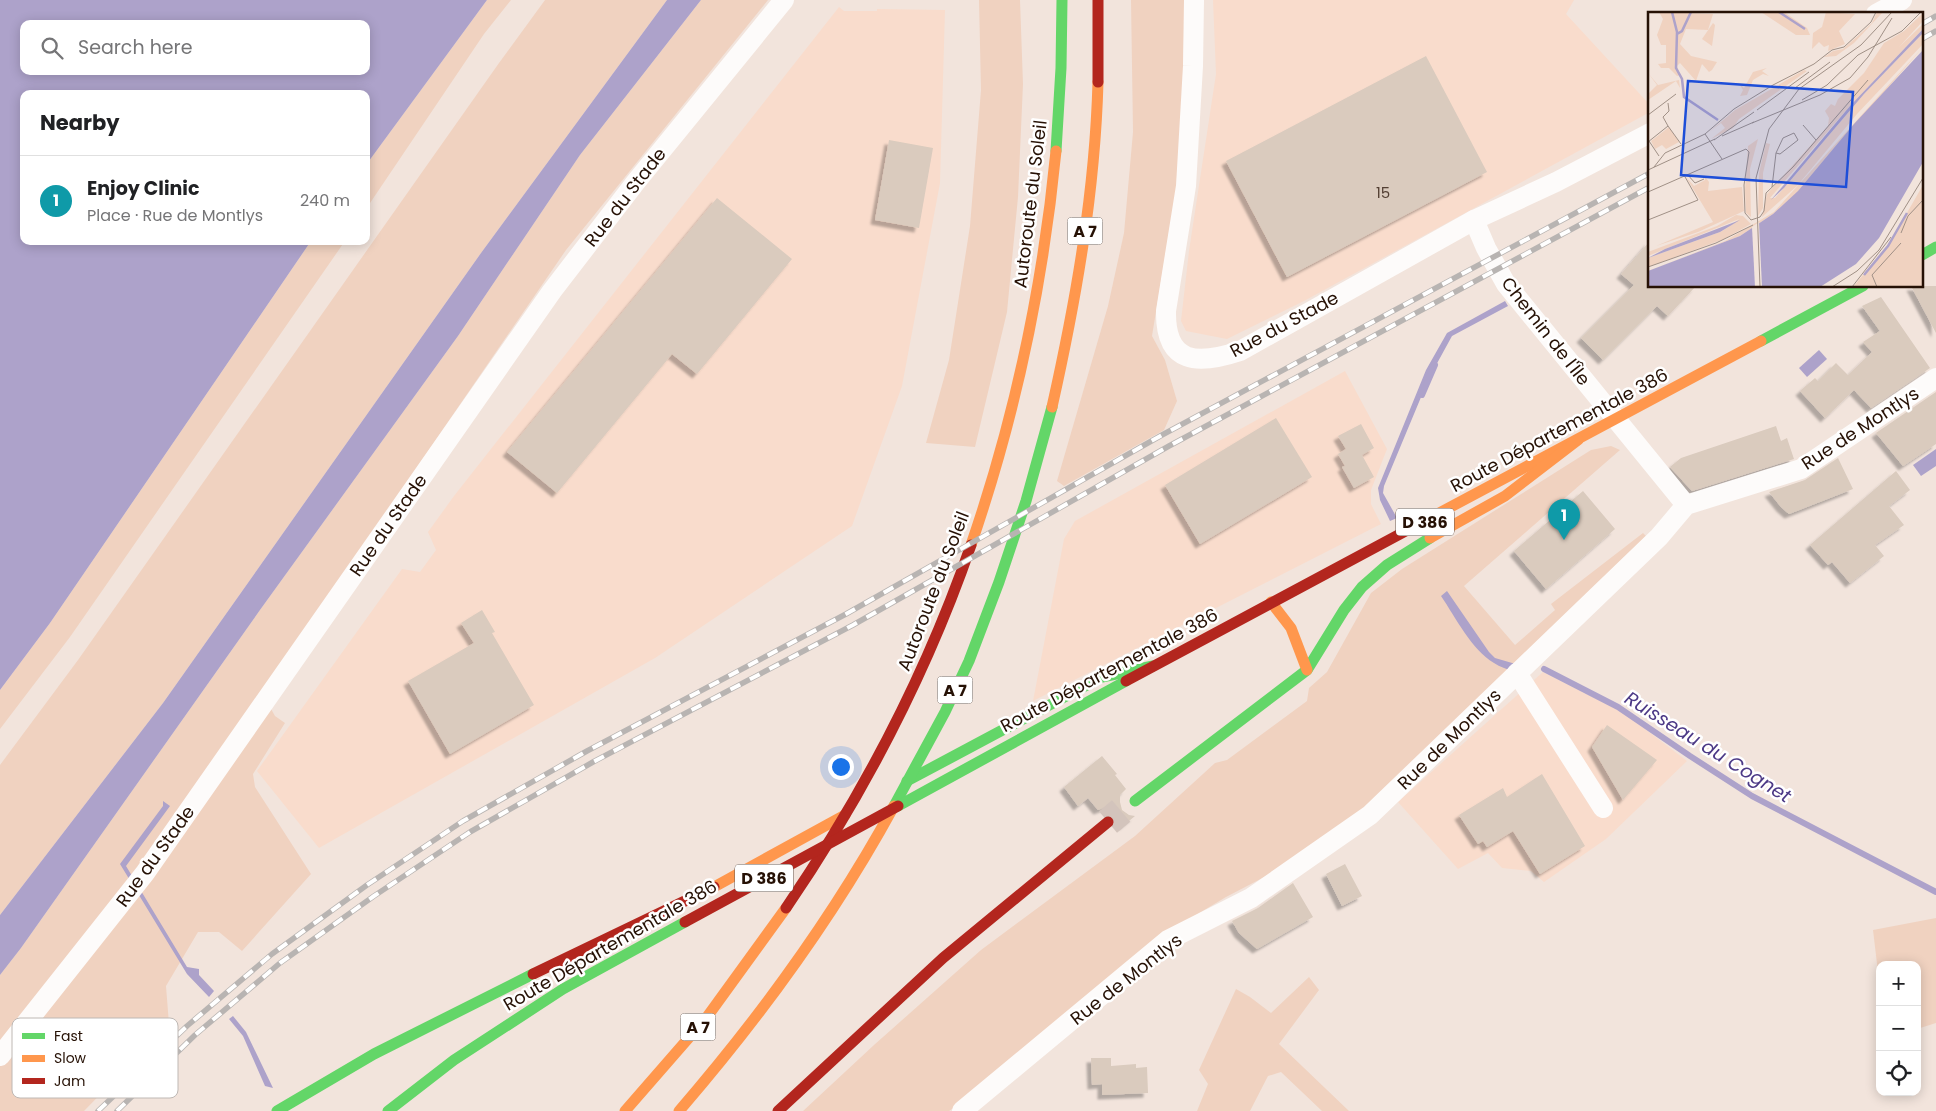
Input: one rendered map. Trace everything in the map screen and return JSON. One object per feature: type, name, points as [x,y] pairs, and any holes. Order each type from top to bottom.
[{"type":"main road","name":"Autoroute du Soleil","points":[[625,1111],[721,1000],[761,946],[798,891],[848,812],[900,717],[946,614],[992,484],[1021,373],[1043,266],[1059,112],[1062,0]]},
{"type":"main road","name":"A 7","points":[[679,1111],[769,1002],[834,906],[870,850],[926,748],[968,663],[1011,547],[1040,458],[1082,254],[1097,115],[1098,0]]},
{"type":"main road","points":[[1924,254],[1936,247]]},
{"type":"main road","name":"Route Départementale 386","points":[[388,1111],[454,1060],[563,989],[1271,602],[1578,440],[1859,288]]},
{"type":"main road","points":[[1135,801],[1307,670],[1322,649],[1348,602],[1372,576],[1404,554],[1505,495],[1578,440]]},
{"type":"main road","points":[[1271,602],[1291,628],[1307,670]]},
{"type":"main road","points":[[888,792],[981,740],[1102,677],[1153,666]]},
{"type":"main road","points":[[277,1111],[374,1054],[551,965],[718,885],[862,806]]},
{"type":"main road","points":[[778,1111],[944,958],[1108,822]]},
{"type":"street","name":"Rue du Stade","points":[[30,1018],[145,873],[552,291],[635,183],[784,0]]},
{"type":"street","name":"Rue du Stade","points":[[1194,0],[1193,66],[1186,186],[1166,311],[1166,329],[1172,344],[1182,355],[1201,360],[1220,358],[1240,351],[1474,220],[1556,182],[1648,134]]},
{"type":"street","points":[[1880,12],[1902,0]]},
{"type":"street","name":"Chemin de l'Île","points":[[1474,220],[1486,248],[1506,284],[1686,505]]},
{"type":"street","name":"Rue de Montlys","points":[[962,1111],[1168,940],[1251,898],[1370,815],[1659,537],[1686,505],[1801,469],[1936,378]]},
{"type":"street","points":[[1517,673],[1603,808]]},
{"type":"street","name":"Rue du Stade","points":[[0,1056],[12,1041]]},
{"type":"shaded area","points":[[0,0],[487,0],[370,160],[370,90],[20,90],[20,245],[308,245],[50,623],[0,690]]},
{"type":"shaded area","points":[[487,0],[511,0],[484,34],[370,203],[370,160]]},
{"type":"shaded area","points":[[545,0],[667,0],[481,253],[163,703],[0,915],[0,765],[78,660]]},
{"type":"shaded area","points":[[667,0],[701,0],[580,155],[458,336],[0,975],[0,915],[163,703],[481,253]]},
{"type":"shaded area","points":[[701,0],[768,0],[566,250],[262,693],[275,716],[285,723],[253,774],[255,787],[311,874],[242,951],[219,932],[198,932],[166,986],[169,1018],[12,1018],[12,1098],[97,1098],[84,1111],[0,1111],[0,975],[458,336],[580,155]]},
{"type":"shaded area","points":[[979,0],[1020,0],[1023,84],[1018,197],[1007,312],[975,447],[926,443],[949,360],[970,226],[981,90]]},
{"type":"shaded area","points":[[1131,0],[1185,0],[1182,109],[1176,190],[1152,336],[1165,360],[1177,401],[1164,430],[1064,486],[1057,481],[1108,306],[1124,233],[1133,132]]},
{"type":"shaded area","points":[[1213,0],[1574,0],[1566,14],[1648,103],[1648,113],[1304,301],[1227,339],[1186,331],[1181,321],[1189,251],[1216,74]]},
{"type":"shaded area","points":[[839,7],[844,11],[877,11],[877,9],[945,10],[940,183],[902,386],[852,526],[655,658],[319,848],[257,771],[402,569],[420,572],[436,550],[428,532],[454,496]]},
{"type":"shaded area","points":[[308,245],[342,245],[70,637],[0,729],[0,690],[50,623]]},
{"type":"shaded area","points":[[1505,301],[1508,306],[1452,336],[1429,378],[1384,486],[1383,493],[1397,518],[1390,521],[1380,500],[1378,488],[1426,370],[1447,333]]},
{"type":"shaded area","points":[[1819,350],[1827,359],[1807,377],[1799,368]]},
{"type":"shaded area","points":[[1345,371],[1387,449],[1371,490],[1371,504],[1381,524],[1033,701],[1064,539],[1075,521]]},
{"type":"shaded area","points":[[1611,446],[1620,450],[1464,586],[1515,645],[1555,610],[1551,604],[1643,533],[1646,536],[1364,809],[1276,871],[1226,897],[1181,924],[972,1096],[949,1111],[803,1111],[981,950],[1135,836],[1215,763],[1227,760],[1307,701],[1309,688],[1327,672],[1371,593],[1402,569],[1591,450]]},
{"type":"shaded area","points":[[1936,449],[1936,466],[1921,476],[1913,465]]},
{"type":"shaded area","points":[[1447,591],[1489,652],[1495,658],[1519,665],[1512,671],[1506,669],[1494,663],[1478,650],[1441,596]]},
{"type":"shaded area","points":[[1543,672],[1624,713],[1687,761],[1606,839],[1544,882],[1531,871],[1502,868],[1488,853],[1458,869],[1398,802]]},
{"type":"shaded area","points":[[163,801],[170,806],[126,866],[187,967],[199,969],[199,975],[214,991],[209,997],[187,974],[120,864],[163,806]]},
{"type":"shaded area","points":[[1936,918],[1936,1023],[1921,1028],[1921,961],[1877,961],[1873,930]]},
{"type":"shaded area","points":[[1309,977],[1319,990],[1279,1044],[1349,1111],[1322,1111],[1281,1072],[1268,1076],[1250,1111],[1197,1111],[1208,1084],[1199,1070],[1236,989],[1271,1013]]},
{"type":"shaded area","points":[[233,1016],[246,1032],[273,1088],[265,1086],[243,1036],[229,1019]]},
{"type":"building","points":[[1426,56],[1487,172],[1287,277],[1226,161]]},
{"type":"building","points":[[889,140],[933,148],[919,228],[875,220]]},
{"type":"building","points":[[717,198],[792,259],[697,374],[672,354],[557,493],[507,452]]},
{"type":"building","points":[[1648,243],[1648,288],[1694,288],[1668,316],[1657,306],[1603,360],[1581,338],[1634,285],[1621,274]]},
{"type":"building","points":[[1936,286],[1936,333],[1912,288]]},
{"type":"building","points":[[1881,297],[1930,368],[1871,408],[1854,390],[1825,418],[1800,391],[1815,378],[1818,381],[1836,363],[1848,375],[1872,352],[1863,342],[1880,331],[1862,306]]},
{"type":"building","points":[[1936,392],[1936,444],[1903,466],[1876,433]]},
{"type":"building","points":[[1276,418],[1312,477],[1200,544],[1165,485]]},
{"type":"building","points":[[1361,424],[1374,448],[1362,455],[1374,477],[1354,488],[1342,467],[1345,466],[1338,454],[1346,449],[1338,436]]},
{"type":"building","points":[[1776,426],[1781,441],[1787,438],[1794,459],[1692,491],[1670,467],[1681,458]]},
{"type":"building","points":[[1838,458],[1853,489],[1789,514],[1769,492],[1805,480]]},
{"type":"building","points":[[1896,471],[1910,490],[1889,506],[1904,525],[1875,545],[1884,556],[1850,583],[1832,562],[1828,565],[1810,545]]},
{"type":"building","points":[[1583,491],[1615,529],[1546,589],[1514,551],[1550,520],[1564,538],[1569,503]]},
{"type":"building","points":[[482,610],[495,632],[492,633],[534,705],[450,754],[408,681],[474,643],[461,623]]},
{"type":"building","points":[[1607,725],[1657,760],[1623,800],[1592,747]]},
{"type":"building","points":[[1102,756],[1117,774],[1115,775],[1126,789],[1120,795],[1122,810],[1129,815],[1135,816],[1123,826],[1120,812],[1114,808],[1106,807],[1098,810],[1088,798],[1078,806],[1064,787]]},
{"type":"building","points":[[1542,774],[1585,846],[1540,874],[1513,831],[1487,847],[1483,841],[1478,844],[1459,815],[1503,788],[1507,797]]},
{"type":"building","points":[[1345,864],[1362,896],[1342,906],[1326,874]]},
{"type":"building","points":[[1293,883],[1313,917],[1257,949],[1239,933],[1232,921],[1258,908]]},
{"type":"building","points":[[1091,1058],[1111,1058],[1111,1066],[1136,1064],[1136,1068],[1147,1067],[1148,1093],[1102,1095],[1102,1084],[1092,1085]]},
{"type":"waterway","points":[[1422,395],[1435,365]]},
{"type":"waterway","name":"Ruisseau du Cognet","points":[[1544,669],[1618,707],[1752,796],[1936,892]]},
{"type":"tunnel","points":[[1108,822],[1121,811]]},
{"type":"railway","points":[[1924,23],[1936,16]]},
{"type":"railway","points":[[1924,38],[1936,31]]},
{"type":"railway","points":[[178,1035],[272,954],[367,885],[463,821],[587,751],[846,614],[1162,435],[1648,174]]},
{"type":"railway","points":[[178,1052],[280,963],[374,896],[470,832],[593,762],[853,625],[1169,446],[1648,188]]},
{"type":"railway","points":[[98,1111],[112,1098]]},
{"type":"railway","points":[[117,1111],[130,1098]]},
{"type":"traffic: fast","points":[[1056,151],[1061,68],[1062,0]]},
{"type":"traffic: fast","points":[[1924,254],[1936,247]]},
{"type":"traffic: fast","points":[[1761,341],[1859,288]]},
{"type":"traffic: fast","points":[[894,806],[945,712],[969,661],[999,582],[1026,501],[1052,407]]},
{"type":"traffic: fast","points":[[1135,801],[1307,670],[1344,610],[1362,587],[1387,565],[1430,538]]},
{"type":"traffic: fast","points":[[907,781],[1102,677],[1153,666]]},
{"type":"traffic: fast","points":[[898,806],[1126,681]]},
{"type":"traffic: fast","points":[[388,1111],[454,1060],[563,989],[685,922]]},
{"type":"traffic: fast","points":[[277,1111],[374,1054],[533,974]]},
{"type":"traffic: slow","points":[[1052,407],[1069,327],[1083,246],[1093,164],[1098,82]]},
{"type":"traffic: slow","points":[[971,545],[1001,448],[1025,350],[1043,251],[1056,151]]},
{"type":"traffic: slow","points":[[1415,526],[1761,341]]},
{"type":"traffic: slow","points":[[1430,538],[1505,496],[1578,440]]},
{"type":"traffic: slow","points":[[1271,602],[1291,628],[1307,670]]},
{"type":"traffic: slow","points":[[679,1111],[739,1039],[795,964],[847,887],[894,806]]},
{"type":"traffic: slow","points":[[714,887],[845,815]]},
{"type":"traffic: slow","points":[[625,1111],[707,1017],[786,908]]},
{"type":"traffic: jam","points":[[1098,0],[1098,82]]},
{"type":"traffic: jam","points":[[1126,681],[1415,526]]},
{"type":"traffic: jam","points":[[786,908],[841,822],[867,778],[890,733],[934,641],[971,545]]},
{"type":"traffic: jam","points":[[685,922],[898,806]]},
{"type":"traffic: jam","points":[[778,1111],[943,958],[1108,822]]},
{"type":"traffic: jam","points":[[533,974],[714,887]]},
{"type":"place","name":"Enjoy Clinic","points":[[1564,540]]}]
